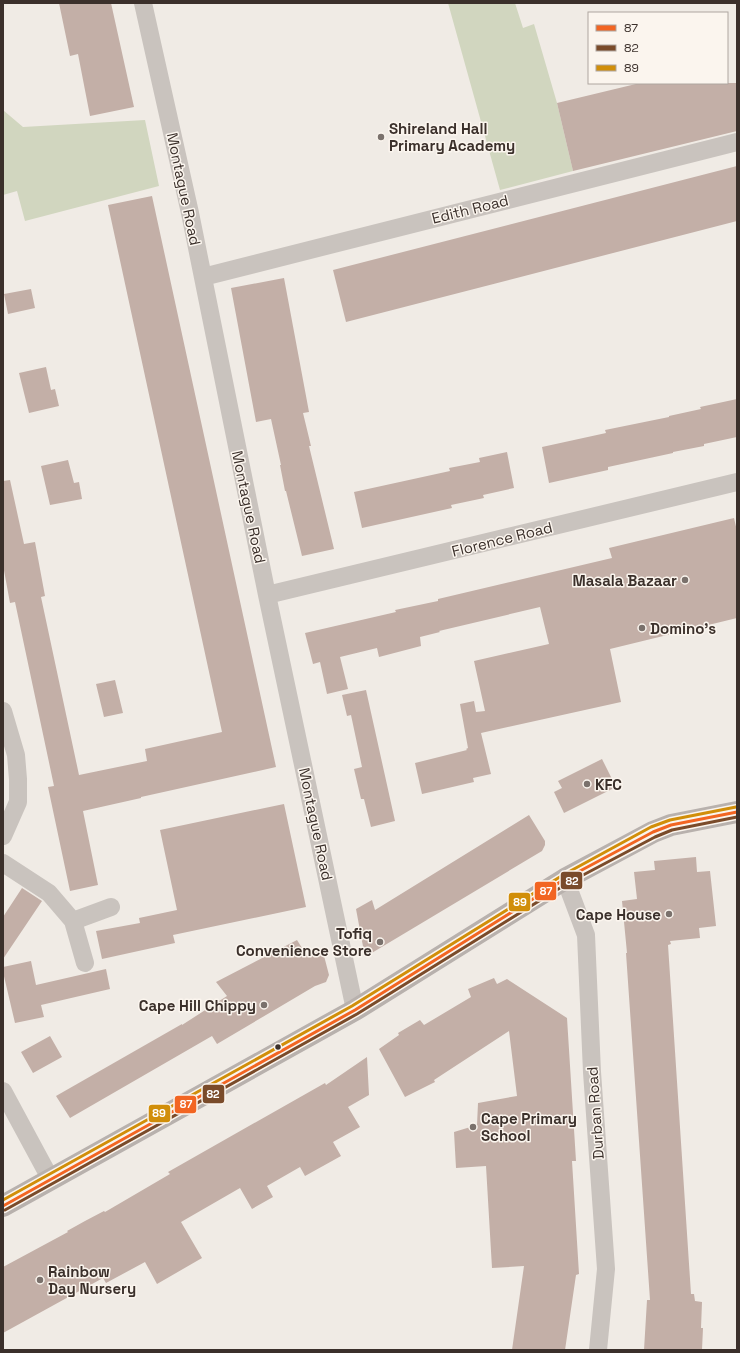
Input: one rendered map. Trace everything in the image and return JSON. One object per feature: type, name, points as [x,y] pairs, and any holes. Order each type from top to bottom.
[{"type":"main road","points":[[3,1206],[355,1010],[565,879],[653,832],[671,825],[737,812]]},
{"type":"street","name":"Montague Road","points":[[143,3],[190,213],[267,595],[355,1010]]},
{"type":"street","name":"Edith Road","points":[[203,277],[737,142]]},
{"type":"street","name":"Florence Road","points":[[267,595],[737,482]]},
{"type":"street","points":[[3,711],[16,755],[18,802],[3,836]]},
{"type":"street","points":[[3,863],[49,893],[73,921],[85,962]]},
{"type":"street","name":"Durban Road","points":[[565,879],[586,935],[592,1072],[606,1269],[598,1350]]},
{"type":"street","points":[[73,921],[111,907]]},
{"type":"street","points":[[3,1091],[51,1180]]},
{"type":"green space","points":[[448,3],[515,3],[523,28],[534,24],[557,103],[573,171],[500,190]]},
{"type":"green space","points":[[3,110],[23,127],[145,120],[159,186],[25,221],[17,191],[3,195]]},
{"type":"building","points":[[59,3],[111,3],[134,107],[90,116],[78,54],[70,56]]},
{"type":"building","points":[[737,83],[737,131],[573,171],[557,103],[636,84]]},
{"type":"building","points":[[737,166],[737,221],[346,322],[333,270]]},
{"type":"building","points":[[152,196],[276,767],[83,811],[98,885],[70,891],[48,787],[54,786],[15,602],[10,603],[3,565],[3,481],[10,480],[24,544],[35,542],[45,596],[41,597],[79,775],[147,761],[145,749],[222,732],[108,205]]},
{"type":"building","points":[[284,278],[309,412],[303,413],[311,446],[309,446],[334,549],[302,556],[285,491],[271,419],[256,422],[231,288]]},
{"type":"building","points":[[31,289],[35,308],[8,314],[4,294]]},
{"type":"building","points":[[46,367],[51,390],[55,389],[59,406],[29,413],[19,373]]},
{"type":"building","points":[[737,399],[737,437],[704,444],[704,446],[608,467],[608,470],[549,483],[542,447],[606,433],[605,430],[669,417],[701,409],[700,407]]},
{"type":"building","points":[[507,452],[514,488],[483,495],[484,498],[451,505],[452,508],[362,528],[354,492],[450,471],[449,468],[480,462],[479,458]]},
{"type":"building","points":[[68,460],[74,483],[79,482],[82,499],[50,505],[41,466]]},
{"type":"building","points":[[734,518],[737,531],[737,618],[610,649],[621,702],[481,733],[491,774],[473,778],[474,782],[422,794],[415,763],[467,750],[466,749],[468,748],[460,704],[474,701],[476,712],[485,711],[474,661],[549,644],[540,607],[439,631],[440,632],[420,637],[421,646],[379,657],[377,648],[340,657],[348,689],[327,694],[320,662],[313,664],[305,633],[396,612],[395,610],[438,601],[438,599],[612,558],[609,548]]},
{"type":"building","points":[[115,680],[123,713],[104,717],[96,684]]},
{"type":"building","points":[[366,690],[395,821],[371,827],[364,799],[361,799],[354,769],[362,767],[351,715],[347,716],[342,695]]},
{"type":"building","name":"KFC","points":[[602,759],[616,787],[564,813],[554,792],[562,788],[558,781]]},
{"type":"building","points":[[284,804],[306,907],[173,935],[175,943],[102,959],[96,931],[140,923],[139,918],[177,910],[160,830]]},
{"type":"building","points":[[529,815],[545,841],[542,851],[365,957],[356,909],[372,900],[375,910]]},
{"type":"building","points":[[696,857],[697,872],[710,871],[716,926],[699,928],[700,938],[670,941],[671,944],[668,945],[691,1294],[694,1294],[695,1301],[702,1302],[702,1350],[644,1350],[647,1300],[650,1300],[627,953],[622,901],[637,899],[634,872],[655,870],[654,861]]},
{"type":"building","points":[[22,888],[42,901],[3,959],[3,917]]},
{"type":"building","points":[[297,940],[307,956],[322,948],[329,975],[326,982],[315,986],[217,1044],[212,1036],[70,1118],[56,1096],[182,1025],[227,996],[216,982]]},
{"type":"building","points":[[31,961],[36,985],[106,969],[110,989],[41,1005],[44,1017],[15,1023],[3,967]]},
{"type":"building","points":[[494,978],[497,984],[507,979],[567,1018],[576,1161],[572,1161],[579,1274],[576,1275],[565,1350],[512,1350],[524,1266],[492,1268],[486,1166],[456,1168],[454,1132],[477,1125],[478,1103],[517,1096],[509,1031],[434,1080],[435,1082],[405,1097],[379,1049],[399,1035],[398,1033],[420,1020],[424,1025],[471,997],[468,989]]},
{"type":"building","points":[[50,1036],[62,1057],[33,1073],[21,1052]]},
{"type":"building","points":[[367,1057],[369,1095],[348,1107],[360,1127],[333,1142],[341,1156],[305,1176],[300,1167],[267,1186],[273,1197],[252,1209],[240,1188],[181,1222],[202,1258],[157,1284],[145,1262],[106,1283],[103,1278],[3,1333],[3,1267],[68,1232],[67,1231],[85,1221],[104,1211],[105,1212],[170,1174],[168,1172],[325,1083],[326,1085]]},
{"type":"transit line","name":"89","points":[[3,1200],[352,1006],[563,875],[651,827],[670,820],[736,807]]},
{"type":"transit line","name":"87","points":[[3,1206],[355,1010],[565,879],[653,832],[671,825],[737,812]]},
{"type":"transit line","name":"82","points":[[5,1210],[357,1014],[568,883],[655,837],[672,830],[737,817]]},
{"type":"place","name":"Shireland Hall Primary Academy","points":[[381,137]]},
{"type":"place","name":"Masala Bazaar","points":[[685,580]]},
{"type":"place","name":"Domino's","points":[[642,628]]},
{"type":"place","name":"KFC","points":[[587,784]]},
{"type":"place","name":"Cape House","points":[[669,914]]},
{"type":"place","name":"Tofiq Convenience Store","points":[[380,942]]},
{"type":"place","name":"Cape Hill Chippy","points":[[264,1005]]},
{"type":"place","name":"Cape Primary School","points":[[473,1127]]},
{"type":"place","name":"Rainbow Day Nursery","points":[[40,1280]]}]
